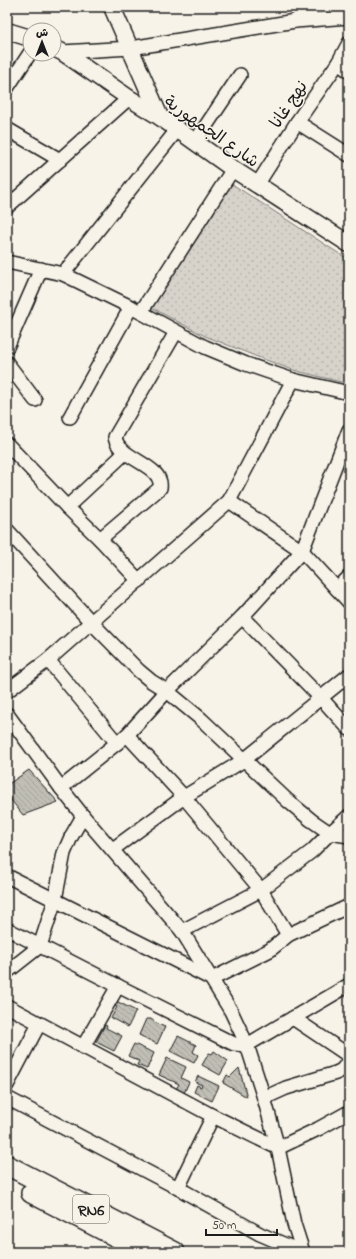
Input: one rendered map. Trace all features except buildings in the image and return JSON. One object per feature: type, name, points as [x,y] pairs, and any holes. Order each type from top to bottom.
[{"type":"highway","name":"RN6","points":[[7,1165],[175,1252]]},
{"type":"highway","name":"RN6","points":[[7,1180],[145,1252]]},
{"type":"main road","points":[[112,7],[160,117]]},
{"type":"main road","points":[[7,30],[22,35]]},
{"type":"main road","name":"شارع الجمهورية","points":[[62,53],[160,117],[257,185],[349,244]]},
{"type":"street","points":[[295,21],[313,7]]},
{"type":"street","points":[[62,50],[131,48],[295,21],[349,17]]},
{"type":"street","name":"نهج غانا","points":[[257,185],[297,122],[338,63],[349,43]]},
{"type":"street","points":[[7,88],[24,62]]},
{"type":"street","points":[[338,63],[349,71]]},
{"type":"street","points":[[195,142],[240,75]]},
{"type":"street","points":[[7,207],[129,98]]},
{"type":"street","points":[[297,122],[349,155]]},
{"type":"street","points":[[7,130],[60,160]]},
{"type":"street","points":[[63,274],[177,130]]},
{"type":"street","points":[[70,417],[136,310],[233,169]]},
{"type":"street","points":[[7,262],[63,274],[224,355],[293,380],[349,393]]},
{"type":"street","points":[[7,347],[41,269]]},
{"type":"street","points":[[100,539],[160,488],[161,484],[159,478],[149,469],[125,453],[117,444],[115,438],[176,332]]},
{"type":"street","points":[[7,363],[35,400]]},
{"type":"street","points":[[7,691],[48,660],[229,501],[293,380]]},
{"type":"street","points":[[61,788],[122,739],[167,691],[242,617],[302,551],[349,430]]},
{"type":"street","points":[[7,444],[139,581]]},
{"type":"street","points":[[67,506],[125,453]]},
{"type":"street","points":[[229,501],[302,551],[349,602]]},
{"type":"street","points":[[7,530],[91,622],[139,671],[202,719],[288,801],[311,820],[330,833],[349,836]]},
{"type":"street","points":[[337,588],[349,577]]},
{"type":"street","points":[[242,617],[349,729]]},
{"type":"street","points":[[48,660],[122,739],[184,797],[261,890],[288,935]]},
{"type":"street","points":[[113,849],[184,797],[244,760],[349,674]]},
{"type":"street","points":[[7,714],[83,816],[113,849],[182,931],[232,1011],[248,1045],[264,1098],[278,1148],[294,1224],[303,1252]]},
{"type":"street","points":[[7,972],[40,946],[55,900],[64,854],[71,837],[83,816]]},
{"type":"street","points":[[182,931],[261,890],[312,851],[349,816]]},
{"type":"street","points":[[7,876],[212,979]]},
{"type":"street","points":[[212,979],[270,950],[288,935],[349,907]]},
{"type":"street","points":[[7,929],[234,1044],[248,1045],[349,984]]},
{"type":"street","points":[[83,1047],[118,986]]},
{"type":"street","points":[[7,1006],[213,1116],[278,1148]]},
{"type":"street","points":[[264,1098],[286,1088],[336,1073],[342,1070],[349,1061],[348,1055],[293,1018]]},
{"type":"street","points":[[7,1085],[39,1024]]},
{"type":"street","points":[[7,1098],[178,1188],[260,1234],[303,1252]]},
{"type":"street","points":[[278,1148],[349,1112]]},
{"type":"street","points":[[178,1188],[213,1116]]},
{"type":"shaded area","points":[[229,182],[349,260],[349,384],[293,370],[255,356],[205,336],[150,307]]}]
